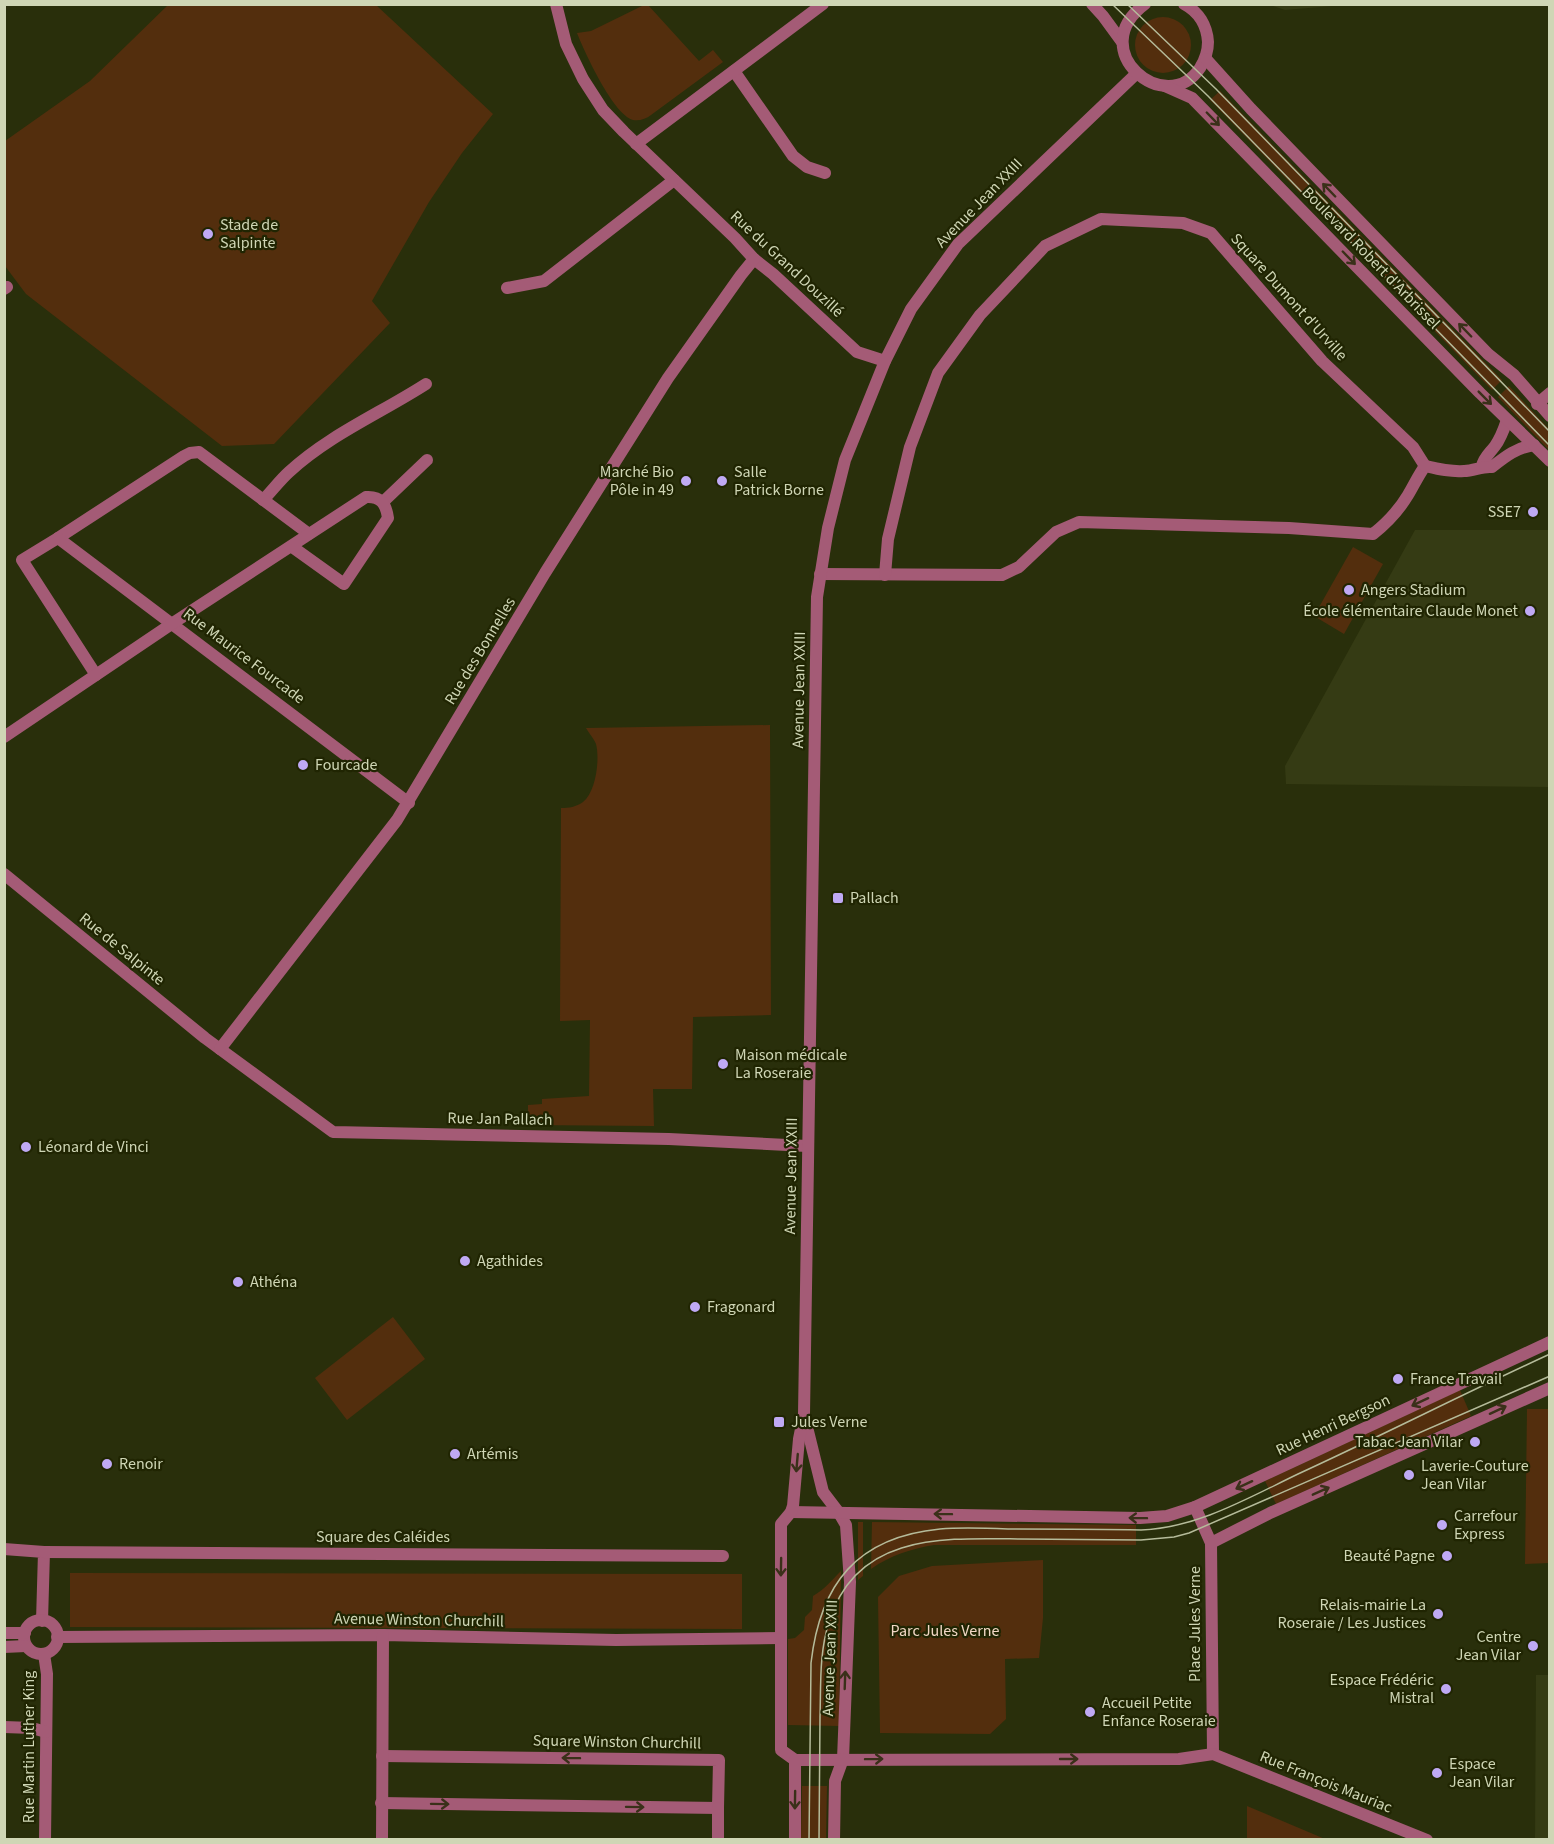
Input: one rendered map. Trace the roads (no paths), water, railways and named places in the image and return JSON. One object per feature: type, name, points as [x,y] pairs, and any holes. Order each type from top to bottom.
[{"type":"street","name":"Rue du Grand Douzillé","points":[[556,4],[566,44],[583,80],[603,110],[754,259],[857,352],[885,361]]},
{"type":"street","points":[[636,144],[823,4]]},
{"type":"street","points":[[1092,4],[1104,16],[1122,42],[1124,54],[1136,74]]},
{"type":"street","points":[[1122,42],[1129,20],[1145,4]]},
{"type":"street","points":[[1165,86],[1179,84],[1190,78],[1206,58],[1208,34],[1204,22],[1184,4]]},
{"type":"street","name":"Boulevard Robert d'Arbrissel","points":[[1206,58],[1251,109],[1488,354],[1514,375],[1537,404],[1550,416]]},
{"type":"street","points":[[734,71],[793,156],[807,166],[825,173]]},
{"type":"street","name":"Boulevard Robert d'Arbrissel","points":[[1136,74],[1149,83],[1165,86],[1192,98],[1507,420],[1550,461]]},
{"type":"street","name":"Avenue Jean XXIII","points":[[795,1760],[781,1750],[782,1524],[791,1512],[804,1414],[817,597],[828,528],[845,460],[885,361],[911,309],[958,244],[1136,74]]},
{"type":"street","points":[[507,288],[544,281],[674,180]]},
{"type":"street","name":"Square Dumont d'Urville","points":[[885,575],[888,539],[910,447],[938,373],[980,315],[1045,246],[1101,219],[1183,223],[1211,232],[1322,361],[1413,447],[1425,466]]},
{"type":"street","name":"Rue des Bonnelles","points":[[220,1049],[409,803],[545,573],[668,378],[754,259]]},
{"type":"street","points":[[263,500],[288,473],[311,454],[378,411],[426,384]]},
{"type":"street","points":[[1537,404],[1550,393]]},
{"type":"street","points":[[1482,466],[1484,457],[1494,447],[1507,420]]},
{"type":"street","points":[[820,574],[1002,574],[1018,567],[1056,532],[1079,522],[1289,528],[1373,534],[1389,521],[1425,466],[1450,472],[1467,471],[1482,466],[1492,467],[1516,449],[1534,446]]},
{"type":"street","points":[[96,675],[22,560],[190,453],[199,452],[309,534]]},
{"type":"street","points":[[382,501],[427,460]]},
{"type":"street","points":[[4,737],[366,496],[376,496],[387,508],[388,518],[344,584],[291,546]]},
{"type":"street","name":"Rue Maurice Fourcade","points":[[58,538],[409,803]]},
{"type":"street","name":"Rue de Salpinte","points":[[4,874],[220,1049]]},
{"type":"street","name":"Rue Jan Pallach","points":[[220,1049],[333,1132],[669,1139],[807,1146]]},
{"type":"street","name":"Rue Henri Bergson","points":[[1195,1508],[1550,1342]]},
{"type":"street","points":[[1211,1543],[1270,1513],[1550,1388]]},
{"type":"street","name":"Avenue Jean XXIII","points":[[804,1414],[823,1492],[846,1525],[850,1582],[843,1759],[835,1781],[834,1839]]},
{"type":"street","points":[[791,1512],[1154,1518],[1195,1508]]},
{"type":"street","name":"Place Jules Verne","points":[[1195,1508],[1211,1543],[1213,1754]]},
{"type":"street","name":"Square des Caléides","points":[[4,1549],[44,1552],[723,1556]]},
{"type":"street","points":[[42,1621],[44,1552]]},
{"type":"street","points":[[4,1647],[26,1646],[34,1653],[44,1654],[55,1646],[57,1636],[54,1628],[42,1621],[31,1623],[25,1633],[26,1646]]},
{"type":"street","points":[[4,1633],[25,1633]]},
{"type":"street","points":[[382,1635],[382,1839]]},
{"type":"street","name":"Avenue Winston Churchill","points":[[57,1636],[382,1635],[616,1640],[780,1638]]},
{"type":"street","name":"Rue Martin Luther King","points":[[44,1654],[47,1674],[45,1839]]},
{"type":"street","points":[[4,1727],[32,1728],[46,1732]]},
{"type":"street","points":[[795,1839],[795,1760],[1179,1759],[1213,1754]]},
{"type":"street","name":"Rue François Mauriac","points":[[1213,1754],[1427,1839]]},
{"type":"street","name":"Square Winston Churchill","points":[[382,1756],[719,1760],[718,1808]]},
{"type":"street","points":[[381,1803],[718,1808],[718,1839]]},
{"type":"tram line","points":[[1112,4],[1208,96],[1550,446]]},
{"type":"tram line","points":[[1127,4],[1216,89],[1550,432]]},
{"type":"tram line","points":[[809,1840],[811,1663],[816,1635],[823,1610],[834,1588],[848,1569],[865,1554],[886,1542],[911,1534],[940,1529],[1141,1530],[1182,1524],[1241,1502],[1550,1354]]},
{"type":"tram line","points":[[819,1840],[821,1681],[826,1634],[842,1593],[859,1571],[881,1556],[933,1541],[961,1539],[1141,1540],[1189,1533],[1550,1376]]},
{"type":"place","name":"Stade de Salpinte","points":[[208,234]]},
{"type":"place","name":"Marché Bio Pôle in 49","points":[[686,481]]},
{"type":"place","name":"Salle Patrick Borne","points":[[722,481]]},
{"type":"place","name":"SSE7","points":[[1533,512]]},
{"type":"place","name":"Angers Stadium","points":[[1349,590]]},
{"type":"place","name":"École élémentaire Claude Monet","points":[[1530,611]]},
{"type":"place","name":"Fourcade","points":[[303,765]]},
{"type":"place","name":"Pallach","points":[[838,898]]},
{"type":"place","name":"Maison médicale La Roseraie","points":[[723,1064]]},
{"type":"place","name":"Léonard de Vinci","points":[[26,1147]]},
{"type":"place","name":"Agathides","points":[[465,1261]]},
{"type":"place","name":"Athéna","points":[[238,1282]]},
{"type":"place","name":"Fragonard","points":[[695,1307]]},
{"type":"place","name":"France Travail","points":[[1398,1379]]},
{"type":"place","name":"Jules Verne","points":[[779,1422]]},
{"type":"place","name":"Tabac Jean Vilar","points":[[1475,1442]]},
{"type":"place","name":"Artémis","points":[[455,1454]]},
{"type":"place","name":"Renoir","points":[[107,1464]]},
{"type":"place","name":"Laverie-Couture Jean Vilar","points":[[1409,1475]]},
{"type":"place","name":"Carrefour Express","points":[[1442,1525]]},
{"type":"place","name":"Beauté Pagne","points":[[1447,1556]]},
{"type":"place","name":"Relais-mairie La Roseraie / Les Justices","points":[[1438,1614]]},
{"type":"place","name":"Centre Jean Vilar","points":[[1533,1646]]},
{"type":"place","name":"Espace Frédéric Mistral","points":[[1446,1689]]},
{"type":"place","name":"Accueil Petite Enfance Roseraie","points":[[1090,1712]]},
{"type":"place","name":"Espace Jean Vilar","points":[[1437,1773]]},
{"type":"park label","name":"Parc Jules Verne","points":[[945,1631]]}]
